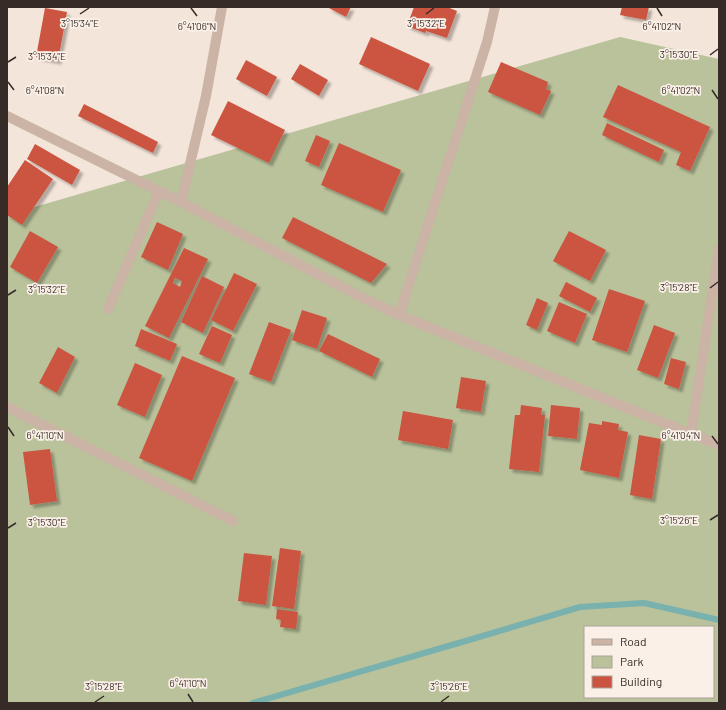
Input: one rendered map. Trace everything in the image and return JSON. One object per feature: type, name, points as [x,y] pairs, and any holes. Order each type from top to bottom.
[{"type":"street","points":[[180,202],[206,96],[222,7]]},
{"type":"street","points":[[399,315],[487,42],[495,7]]},
{"type":"street","points":[[7,116],[159,191],[359,296],[399,315],[719,445]]},
{"type":"street","points":[[108,308],[159,191]]},
{"type":"street","points":[[691,434],[719,248]]},
{"type":"street","points":[[7,407],[233,521]]},
{"type":"green space","points":[[620,37],[719,59],[719,703],[7,703],[7,215]]},
{"type":"building","points":[[327,7],[351,7],[346,17]]},
{"type":"building","points":[[414,7],[447,7],[457,11],[447,38],[426,31],[425,33],[407,26]]},
{"type":"building","points":[[622,7],[649,7],[646,20],[620,15]]},
{"type":"building","points":[[45,8],[67,12],[58,61],[36,57]]},
{"type":"building","points":[[371,37],[430,64],[418,91],[359,64]]},
{"type":"building","points":[[246,60],[277,77],[267,96],[236,79]]},
{"type":"building","points":[[501,62],[548,82],[546,89],[551,91],[540,115],[488,92]]},
{"type":"building","points":[[300,64],[328,80],[319,96],[291,79]]},
{"type":"building","points":[[618,85],[710,127],[690,171],[676,165],[681,152],[603,117]]},
{"type":"building","points":[[228,101],[285,130],[269,163],[211,135]]},
{"type":"building","points":[[84,104],[158,142],[153,153],[78,116]]},
{"type":"building","points":[[607,123],[664,150],[659,162],[602,135]]},
{"type":"building","points":[[316,135],[330,141],[319,167],[305,161]]},
{"type":"building","points":[[339,143],[401,170],[383,212],[321,185]]},
{"type":"building","points":[[35,144],[80,170],[72,185],[27,159]]},
{"type":"building","points":[[25,160],[53,179],[22,225],[7,215],[7,187]]},
{"type":"building","points":[[293,217],[387,264],[371,283],[282,238]]},
{"type":"building","points":[[157,222],[183,234],[168,270],[141,257]]},
{"type":"building","points":[[30,231],[58,247],[37,283],[10,267]]},
{"type":"building","points":[[569,231],[606,250],[590,281],[553,261]]},
{"type":"building","points":[[184,248],[208,259],[169,338],[145,326]],"holes":[[[175,278],[182,281],[180,287],[173,283]]]},
{"type":"building","points":[[234,273],[257,284],[233,331],[211,320]]},
{"type":"building","points":[[202,276],[224,287],[203,333],[181,322]]},
{"type":"building","points":[[566,282],[597,298],[590,312],[559,296]]},
{"type":"building","points":[[609,289],[645,301],[627,352],[592,340]]},
{"type":"building","points":[[537,298],[548,303],[537,330],[526,325]]},
{"type":"building","points":[[559,302],[587,314],[575,343],[547,331]]},
{"type":"building","points":[[302,310],[327,318],[317,349],[292,340]]},
{"type":"building","points":[[269,322],[291,330],[271,382],[249,374]]},
{"type":"building","points":[[654,325],[675,333],[658,378],[637,370]]},
{"type":"building","points":[[212,326],[232,335],[220,363],[199,354]]},
{"type":"building","points":[[141,329],[177,344],[170,361],[135,346]]},
{"type":"building","points":[[328,334],[380,359],[372,377],[319,351]]},
{"type":"building","points":[[58,347],[75,357],[57,393],[39,383]]},
{"type":"building","points":[[182,356],[235,378],[192,481],[139,458]]},
{"type":"building","points":[[671,358],[686,362],[679,389],[664,384]]},
{"type":"building","points":[[135,363],[162,375],[145,417],[117,405]]},
{"type":"building","points":[[461,377],[486,381],[481,412],[456,408]]},
{"type":"building","points":[[521,405],[542,408],[541,415],[545,415],[539,472],[509,469],[515,415],[520,415]]},
{"type":"building","points":[[551,405],[580,408],[577,439],[548,436]]},
{"type":"building","points":[[403,411],[453,420],[448,449],[398,440]]},
{"type":"building","points":[[602,421],[619,424],[618,430],[628,432],[619,478],[580,470],[589,423],[602,425]]},
{"type":"building","points":[[639,435],[661,439],[652,499],[630,495]]},
{"type":"building","points":[[50,449],[57,501],[30,505],[23,452]]},
{"type":"building","points":[[280,548],[301,551],[294,609],[272,606]]},
{"type":"building","points":[[244,553],[272,556],[266,605],[238,601]]},
{"type":"building","points":[[277,609],[298,612],[296,629],[280,627],[281,620],[276,619]]},
{"type":"waterway","points":[[253,703],[580,607],[644,603],[719,620]]}]
